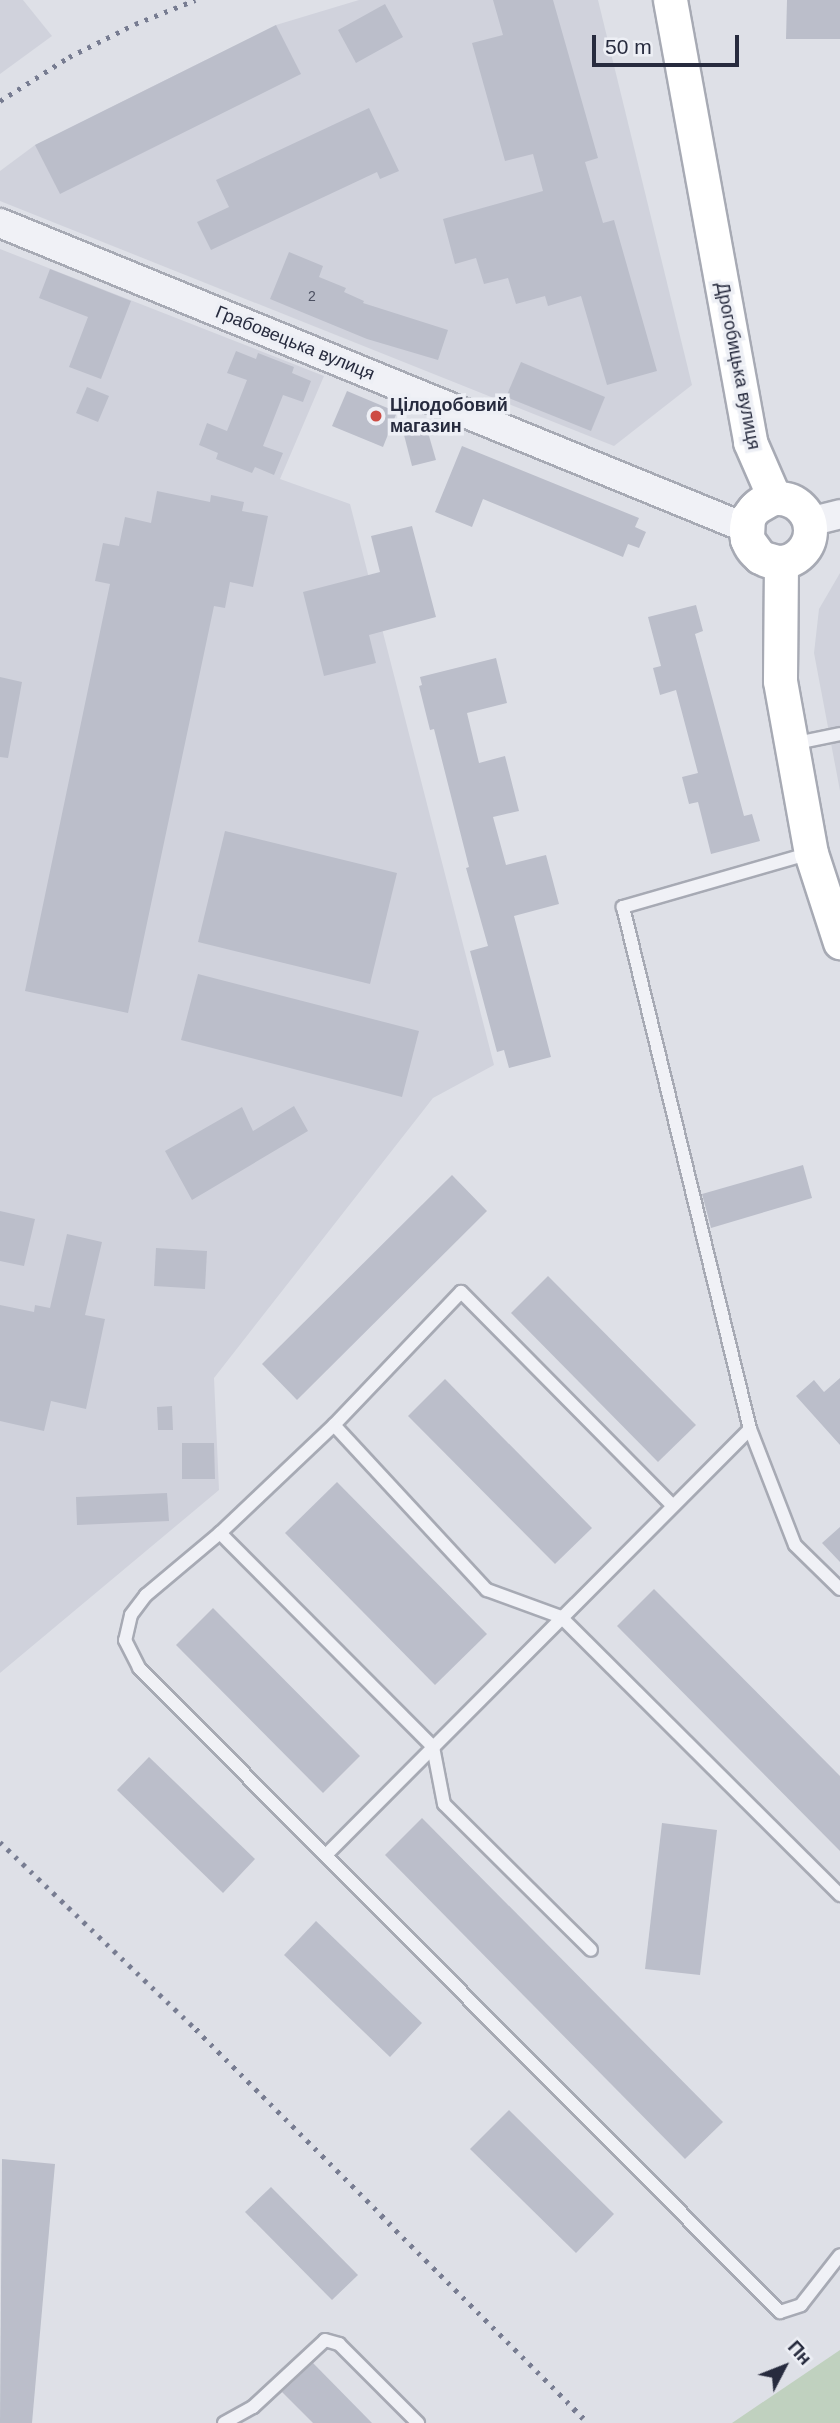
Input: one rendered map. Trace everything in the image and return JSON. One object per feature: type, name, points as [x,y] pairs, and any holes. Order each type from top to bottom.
[{"type":"main road","name":"Дрогобицька вулиця","points":[[670,0],[750,442],[774,497]]},
{"type":"main road","points":[[774,497],[825,518],[801,553],[781,563],[760,557],[747,539],[746,528],[755,508],[774,497]]},
{"type":"main road","points":[[781,563],[780,681],[811,853],[840,942]]},
{"type":"street","name":"Грабовецька вулиця","points":[[0,222],[746,528]]},
{"type":"lane","points":[[792,744],[840,733]]},
{"type":"lane","points":[[811,853],[623,907],[750,1429],[795,1545],[840,1589]]},
{"type":"lane","points":[[672,1505],[461,1292],[334,1425],[220,1532],[146,1595],[131,1615],[125,1640],[139,1668],[780,2312],[801,2305],[840,2255]]},
{"type":"lane","points":[[334,1425],[487,1590],[561,1617],[840,1895]]},
{"type":"lane","points":[[326,1855],[750,1429]]},
{"type":"lane","points":[[220,1532],[433,1747],[444,1804],[591,1950]]},
{"type":"lane","points":[[224,2423],[253,2407],[325,2340],[339,2344],[418,2423]]},
{"type":"shaded area","points":[[0,0],[23,0],[52,36],[0,74]]},
{"type":"shaded area","points":[[359,0],[598,0],[692,385],[614,446],[0,201],[0,171],[35,145],[276,25]]},
{"type":"shaded area","points":[[0,249],[324,376],[280,479],[350,504],[494,1065],[433,1098],[214,1378],[219,1490],[0,1673]]},
{"type":"shaded area","points":[[840,573],[840,791],[814,653],[819,609]]},
{"type":"green space","points":[[840,2350],[840,2423],[732,2423]]},
{"type":"building","points":[[493,0],[553,0],[598,158],[585,162],[603,223],[614,220],[657,371],[607,385],[581,296],[548,306],[545,296],[516,304],[508,278],[484,284],[476,258],[455,264],[443,219],[543,191],[533,154],[505,161],[472,43],[503,35]]},
{"type":"building","points":[[787,0],[840,0],[840,39],[786,39]]},
{"type":"building","points":[[385,4],[403,37],[356,63],[338,30]]},
{"type":"building","points":[[276,25],[301,74],[60,194],[35,145]]},
{"type":"building","points":[[369,108],[399,171],[380,179],[377,172],[211,250],[197,222],[229,207],[216,180]]},
{"type":"building","points":[[289,252],[323,266],[319,277],[346,288],[344,292],[364,301],[363,303],[448,330],[438,360],[367,339],[270,299]]},
{"type":"building","points":[[50,269],[131,301],[101,379],[69,367],[88,317],[39,298]]},
{"type":"building","points":[[236,351],[256,359],[258,353],[294,367],[292,373],[311,381],[303,402],[283,395],[263,446],[283,453],[274,475],[255,467],[252,473],[216,459],[218,453],[199,445],[207,423],[227,431],[247,380],[227,373]]},
{"type":"building","points":[[521,362],[605,397],[591,431],[506,397]]},
{"type":"building","points":[[87,387],[109,396],[98,422],[76,413]]},
{"type":"building","points":[[347,391],[397,412],[383,447],[332,426]]},
{"type":"building","points":[[427,429],[436,460],[412,466],[404,435]]},
{"type":"building","points":[[462,446],[639,518],[635,527],[646,532],[639,548],[628,544],[623,557],[483,499],[472,527],[435,512]]},
{"type":"building","points":[[157,491],[210,502],[211,495],[244,502],[242,511],[268,516],[253,587],[230,582],[225,608],[214,606],[128,1013],[25,991],[110,584],[95,581],[103,543],[119,546],[125,517],[151,523]]},
{"type":"building","points":[[412,526],[436,617],[369,635],[376,663],[324,676],[303,592],[380,572],[371,536]]},
{"type":"building","points":[[696,605],[703,631],[695,634],[744,816],[752,814],[760,841],[711,854],[698,802],[689,804],[682,777],[698,773],[676,690],[660,695],[653,668],[661,666],[648,617]]},
{"type":"building","points":[[496,658],[507,703],[467,713],[479,763],[505,756],[519,811],[493,817],[506,865],[546,855],[559,904],[514,916],[551,1057],[509,1068],[504,1050],[497,1052],[470,951],[488,946],[466,868],[469,867],[434,729],[430,730],[419,686],[422,685],[420,677]]},
{"type":"building","points":[[0,677],[22,682],[8,758],[0,757]]},
{"type":"building","points":[[225,831],[397,873],[370,984],[198,942]]},
{"type":"building","points":[[198,974],[419,1031],[402,1097],[181,1040]]},
{"type":"building","points":[[294,1106],[308,1131],[192,1200],[165,1151],[242,1107],[253,1131]]},
{"type":"building","points":[[803,1165],[812,1198],[711,1228],[702,1194]]},
{"type":"building","points":[[452,1175],[487,1211],[297,1400],[262,1364]]},
{"type":"building","points":[[0,1211],[35,1219],[24,1266],[0,1261]]},
{"type":"building","points":[[67,1234],[102,1242],[85,1315],[105,1319],[86,1409],[51,1401],[44,1431],[0,1421],[0,1305],[34,1312],[35,1305],[50,1308]]},
{"type":"building","points":[[156,1248],[207,1251],[205,1289],[154,1286]]},
{"type":"building","points":[[548,1276],[696,1425],[658,1462],[511,1313]]},
{"type":"building","points":[[840,1378],[840,1445],[796,1396],[814,1380],[824,1392]]},
{"type":"building","points":[[445,1379],[592,1528],[555,1564],[408,1416]]},
{"type":"building","points":[[172,1406],[173,1430],[158,1430],[157,1407]]},
{"type":"building","points":[[182,1443],[214,1443],[215,1479],[182,1479]]},
{"type":"building","points":[[337,1482],[487,1634],[435,1685],[285,1533]]},
{"type":"building","points":[[167,1493],[169,1521],[77,1525],[76,1497]]},
{"type":"building","points":[[840,1527],[840,1562],[822,1543]]},
{"type":"building","points":[[654,1589],[840,1776],[840,1851],[617,1626]]},
{"type":"building","points":[[213,1608],[360,1756],[323,1793],[176,1645]]},
{"type":"building","points":[[149,1757],[255,1859],[223,1893],[117,1790]]},
{"type":"building","points":[[422,1818],[723,2122],[685,2159],[385,1855]]},
{"type":"building","points":[[662,1823],[717,1830],[700,1975],[645,1969]]},
{"type":"building","points":[[316,1921],[422,2023],[390,2057],[284,1955]]},
{"type":"building","points":[[509,2110],[614,2214],[576,2253],[470,2149]]},
{"type":"building","points":[[2,2159],[55,2164],[32,2423],[0,2423]]},
{"type":"building","points":[[271,2187],[358,2275],[332,2300],[245,2212]]},
{"type":"building","points":[[313,2363],[372,2423],[313,2423],[282,2392]]},
{"type":"railway","points":[[0,101],[69,57],[135,24],[195,0]]},
{"type":"railway","points":[[0,1842],[196,2029],[588,2423]]},
{"type":"place","name":"Цілодобовий магазин","points":[[376,416]]}]
